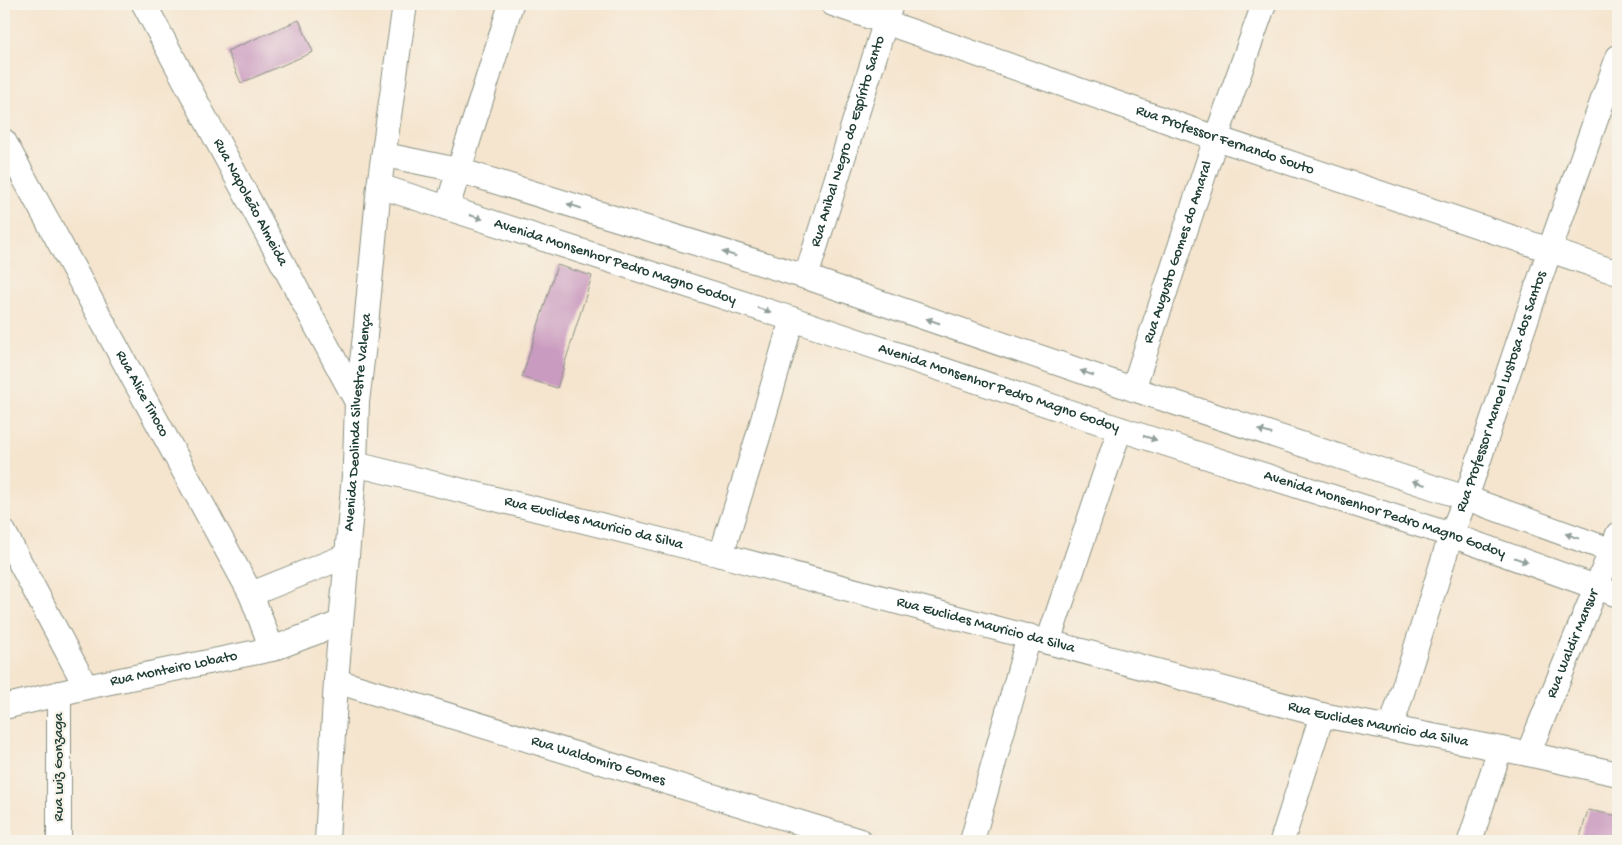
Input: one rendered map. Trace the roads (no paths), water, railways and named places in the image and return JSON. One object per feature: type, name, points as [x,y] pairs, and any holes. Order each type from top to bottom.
[{"type":"street","name":"Rua Napoleão Almeida","points":[[144,4],[357,402]]},
{"type":"street","name":"Avenida Deolinda Silvestre Valença","points":[[327,841],[340,623],[355,464],[357,402],[379,186],[385,155],[405,4]]},
{"type":"street","points":[[447,208],[511,4]]},
{"type":"street","name":"Rua Professor Fernando Souto","points":[[833,4],[888,13],[1216,138],[1618,273]]},
{"type":"street","name":"Rua Augusto Gomes do Amaral","points":[[1133,389],[1216,138],[1264,4]]},
{"type":"street","name":"Rua Anibal Negro do Espírito Santo","points":[[806,277],[888,13]]},
{"type":"street","name":"Rua Professor Manoel Lustosa dos Santos","points":[[1391,728],[1452,535],[1618,57]]},
{"type":"street","name":"Rua Alice Tinoco","points":[[4,141],[250,594],[272,649]]},
{"type":"street","points":[[385,155],[458,170],[806,277],[1133,389],[1616,546]]},
{"type":"street","name":"Avenida Monsenhor Pedro Magno Godoy","points":[[379,186],[792,319],[1120,429],[1452,535],[1607,591]]},
{"type":"street","points":[[721,555],[758,438],[792,319]]},
{"type":"street","points":[[972,841],[1038,639],[1120,429]]},
{"type":"street","name":"Rua Euclides Mauricio da Silva","points":[[355,464],[721,555],[1322,714],[1528,754],[1618,774]]},
{"type":"street","points":[[4,532],[86,687]]},
{"type":"street","name":"Rua Waldir Mansur","points":[[1528,754],[1607,591],[1616,546]]},
{"type":"street","points":[[250,594],[346,556]]},
{"type":"street","name":"Rua Monteiro Lobato","points":[[4,706],[86,687],[272,649],[340,623]]},
{"type":"street","name":"Rua Waldomiro Gomes","points":[[336,680],[860,841]]},
{"type":"street","name":"Rua Luiz Gonzaga","points":[[59,693],[59,841]]},
{"type":"street","points":[[1282,841],[1322,714]]},
{"type":"street","points":[[1470,841],[1500,749]]}]
